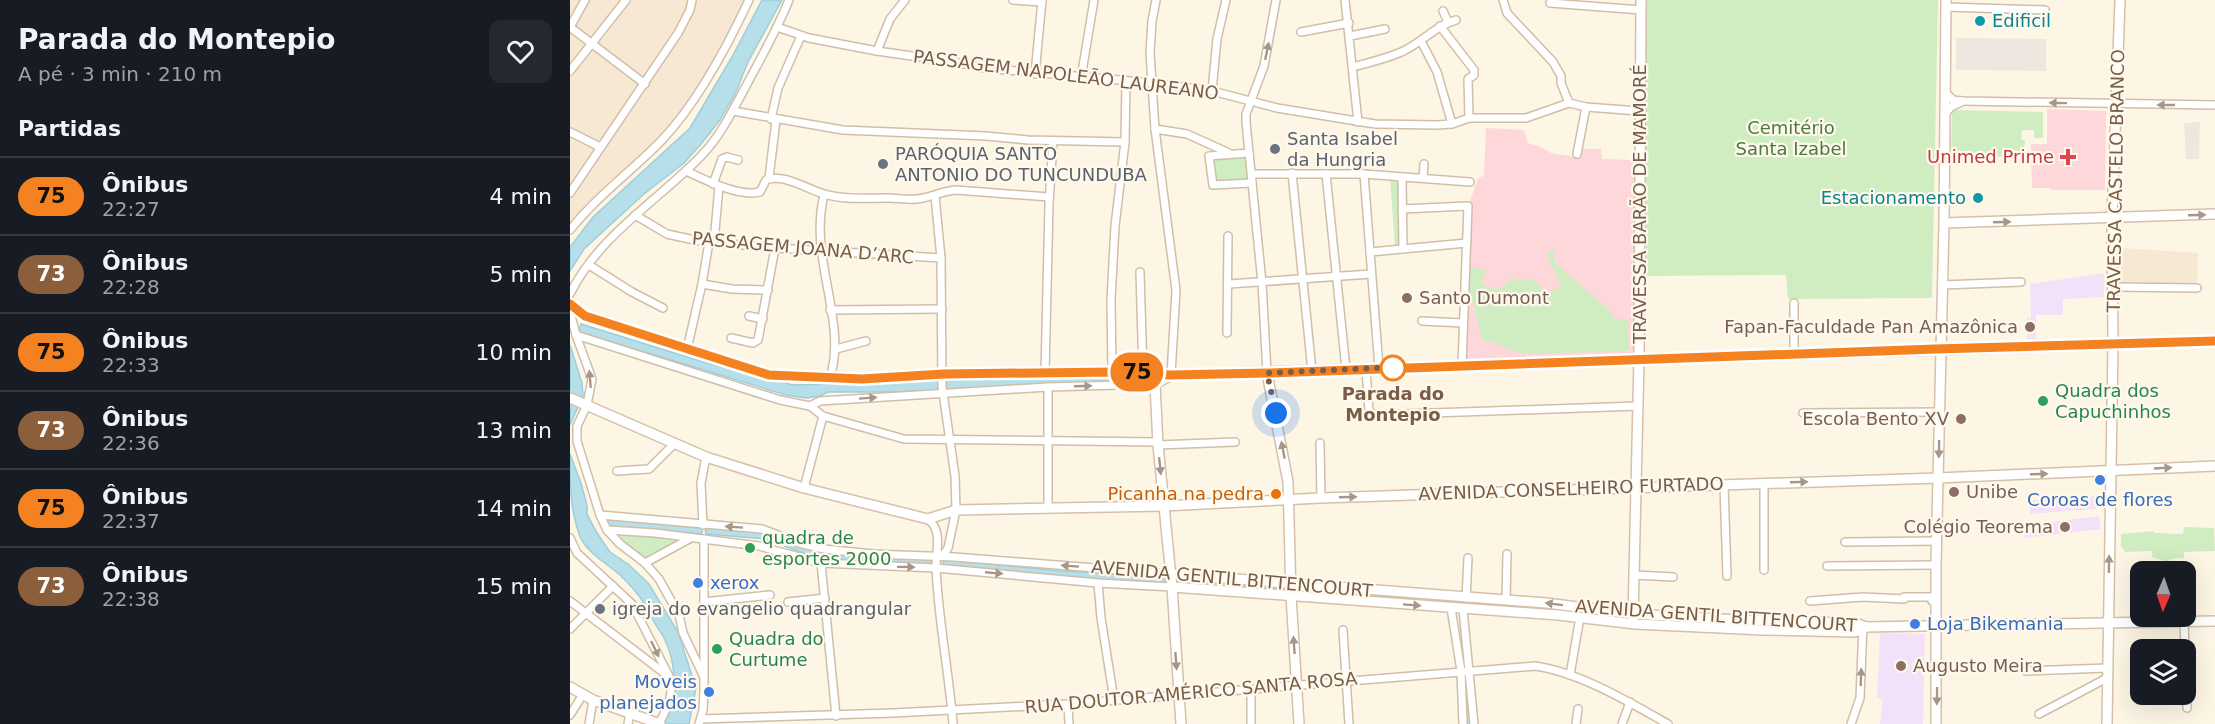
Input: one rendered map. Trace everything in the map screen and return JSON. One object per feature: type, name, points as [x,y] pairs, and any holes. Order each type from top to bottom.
[{"type":"street","points":[[585,0],[570,27],[645,84]]},
{"type":"street","points":[[570,71],[626,0]]},
{"type":"street","points":[[570,193],[685,21],[692,0]]},
{"type":"street","points":[[570,230],[594,202],[637,165],[680,119],[702,87],[749,0]]},
{"type":"street","points":[[570,294],[581,273],[599,250],[686,171],[711,145],[733,111],[789,0]]},
{"type":"street","points":[[877,51],[890,19],[905,0]]},
{"type":"street","points":[[1013,0],[1042,1],[1035,74]]},
{"type":"street","points":[[1081,78],[1094,0]]},
{"type":"street","points":[[1156,0],[1150,37],[1155,129],[1176,291],[1171,375]]},
{"type":"street","points":[[1212,91],[1217,39],[1226,0]]},
{"type":"street","points":[[1276,0],[1264,66],[1246,122],[1262,283],[1267,373],[1287,468],[1290,499],[1290,583],[1299,724]]},
{"type":"street","points":[[1345,0],[1358,122]]},
{"type":"street","points":[[1503,0],[1507,13],[1553,62],[1561,76],[1561,83],[1569,103],[1586,107],[1639,111]]},
{"type":"street","points":[[2000,0],[2000,9]]},
{"type":"street","name":"TRAVESSA CASTELO BRANCO","points":[[2107,724],[2113,344],[2112,219],[2120,0]]},
{"type":"street","points":[[1550,3],[1641,5]]},
{"type":"street","points":[[1936,724],[1936,565],[1944,223],[1946,4],[2045,10]]},
{"type":"street","name":"TRAVESSA BARÃO DE MAMORÉ","points":[[1633,619],[1639,359],[1641,5]]},
{"type":"street","points":[[1353,67],[1399,53],[1424,39],[1440,26],[1452,21],[1443,11]]},
{"type":"street","points":[[1301,32],[1348,23]]},
{"type":"street","points":[[1440,26],[1474,71],[1474,75],[1468,79],[1469,118]]},
{"type":"street","name":"PASSAGEM NAPOLEÃO LAUREANO","points":[[777,27],[801,36],[877,51],[984,68],[1153,83],[1212,91],[1277,108],[1358,122],[1401,126],[1452,124],[1469,118],[1531,117],[1569,103]]},
{"type":"street","points":[[1350,36],[1385,29]]},
{"type":"street","points":[[686,171],[716,185],[757,193],[762,190],[769,178],[773,119],[778,88],[801,36]]},
{"type":"street","points":[[1424,39],[1437,72],[1452,124]]},
{"type":"street","points":[[1112,372],[1114,226],[1121,190],[1125,142],[1126,81]]},
{"type":"street","points":[[1945,92],[1953,100],[1963,101],[2215,105]]},
{"type":"street","points":[[1945,114],[1951,107],[1963,101]]},
{"type":"street","points":[[1577,154],[1586,107]]},
{"type":"street","points":[[733,111],[843,130],[1053,141],[1125,142]]},
{"type":"street","points":[[1155,129],[1187,134],[1232,154]]},
{"type":"street","points":[[570,132],[600,147]]},
{"type":"street","points":[[1045,373],[1049,197],[1053,141]]},
{"type":"street","points":[[1249,153],[1209,156],[1213,185],[1252,183]]},
{"type":"street","points":[[687,349],[711,242],[716,185],[722,159],[727,157],[738,160]]},
{"type":"street","points":[[1423,177],[1424,164]]},
{"type":"street","points":[[1292,173],[1312,371]]},
{"type":"street","points":[[1251,174],[1364,174],[1470,182]]},
{"type":"street","points":[[1326,174],[1346,369]]},
{"type":"street","points":[[1364,174],[1379,368]]},
{"type":"street","points":[[1402,177],[1402,249]]},
{"type":"street","points":[[769,178],[795,182],[818,190],[824,195],[841,198],[915,199],[935,196],[942,191],[956,190],[1049,197]]},
{"type":"street","points":[[824,195],[819,219],[820,250],[836,349],[830,378]]},
{"type":"street","points":[[935,196],[941,258],[942,389],[956,476],[956,510],[948,548],[936,561]]},
{"type":"street","points":[[1402,210],[1468,206],[1462,365]]},
{"type":"street","points":[[1944,223],[2215,214]]},
{"type":"street","name":"PASSAGEM JOANA D’ARC","points":[[635,215],[667,234],[711,242],[941,258]]},
{"type":"street","points":[[1227,333],[1228,236]]},
{"type":"street","points":[[1370,252],[1467,243]]},
{"type":"street","points":[[731,338],[756,342],[764,319],[775,248]]},
{"type":"street","points":[[589,265],[663,309]]},
{"type":"street","points":[[1140,272],[1143,373]]},
{"type":"street","points":[[1229,284],[1371,274]]},
{"type":"street","points":[[1942,285],[2020,282]]},
{"type":"street","points":[[702,284],[732,289],[768,290]]},
{"type":"street","points":[[2113,287],[2197,288]]},
{"type":"street","points":[[1794,303],[1794,354]]},
{"type":"street","points":[[570,304],[585,316],[769,375],[862,379],[1112,372],[1171,375],[1267,373],[1940,348],[2215,341]]},
{"type":"street","points":[[830,310],[942,309]]},
{"type":"street","points":[[570,314],[591,373],[592,385],[577,426],[577,441],[600,515],[607,530],[620,544],[645,563],[659,579],[679,615],[683,633],[703,675]]},
{"type":"street","points":[[749,316],[764,319]]},
{"type":"street","points":[[1422,321],[1463,323]]},
{"type":"street","points":[[576,335],[780,400],[810,406],[823,416],[904,439],[1235,442]]},
{"type":"street","points":[[836,349],[866,341]]},
{"type":"street","points":[[1366,369],[1369,412],[1375,415],[1638,406]]},
{"type":"street","points":[[810,406],[820,401],[942,389],[1155,384],[1171,375]]},
{"type":"street","points":[[1155,384],[1181,724]]},
{"type":"street","points":[[1048,387],[1048,508]]},
{"type":"street","points":[[570,398],[706,457],[804,488],[928,519],[935,526],[937,534],[936,561],[953,724]]},
{"type":"street","points":[[1803,413],[1939,412]]},
{"type":"street","points":[[804,488],[823,416]]},
{"type":"street","points":[[1320,443],[1321,498]]},
{"type":"street","points":[[617,471],[650,469],[674,444]]},
{"type":"street","points":[[703,525],[701,483],[706,457]]},
{"type":"street","name":"AVENIDA CONSELHEIRO FURTADO","points":[[928,519],[956,510],[1164,506],[1290,499],[1938,478],[2215,466]]},
{"type":"street","points":[[1764,483],[1764,570]]},
{"type":"street","points":[[1724,485],[1727,576]]},
{"type":"street","name":"AVENIDA GENTIL BITTENCOURT","points":[[600,515],[762,529],[799,543],[824,549],[936,561],[1098,583],[1463,609],[1633,619],[1855,623],[1864,627],[2130,622]]},
{"type":"street","name":"AVENIDA GENTIL BITTENCOURT","points":[[607,530],[655,533],[759,546],[821,563],[936,561],[1171,574],[1506,600],[1633,619]]},
{"type":"street","points":[[645,563],[691,538]]},
{"type":"street","points":[[700,722],[703,710],[704,539]]},
{"type":"street","points":[[1845,542],[1937,541]]},
{"type":"street","points":[[570,687],[582,696],[659,724],[671,697],[672,687],[670,678],[632,604],[577,553],[571,544]]},
{"type":"street","points":[[1506,600],[1507,554]]},
{"type":"street","points":[[1466,598],[1468,558]]},
{"type":"street","points":[[821,563],[836,716]]},
{"type":"street","points":[[1827,566],[1936,565]]},
{"type":"street","points":[[1635,575],[1673,577]]},
{"type":"street","points":[[1098,583],[1114,700]]},
{"type":"street","points":[[570,629],[613,586]]},
{"type":"street","points":[[704,603],[770,596]]},
{"type":"street","points":[[1810,601],[1863,597],[1904,599],[1904,597],[1931,597],[1932,601],[1937,601]]},
{"type":"street","points":[[788,602],[825,598]]},
{"type":"street","points":[[570,601],[670,678]]},
{"type":"street","points":[[1451,608],[1461,671],[1463,724]]},
{"type":"street","points":[[1463,609],[1474,724]]},
{"type":"street","points":[[1570,675],[1580,617]]},
{"type":"street","name":"AVENIDA GENTIL BITTENCOURT","points":[[2196,621],[2215,621]]},
{"type":"street","points":[[1851,724],[1860,698],[1864,627]]},
{"type":"street","points":[[1343,630],[1349,724]]},
{"type":"street","name":"RUA DOUTOR AMÉRICO SANTA ROSA","points":[[700,722],[828,720],[836,716],[1068,704],[1178,693],[1535,666],[1552,668],[1570,675],[1630,702],[1668,724]]},
{"type":"street","points":[[2026,670],[2107,673]]},
{"type":"street","points":[[2039,714],[2107,673]]},
{"type":"street","points":[[1251,688],[1251,724]]},
{"type":"street","points":[[570,715],[582,696]]},
{"type":"street","points":[[589,724],[593,700]]},
{"type":"street","points":[[1622,724],[1630,702]]},
{"type":"street","points":[[1068,704],[1070,724]]},
{"type":"street","points":[[1576,724],[1578,709]]},
{"type":"street","points":[[628,724],[630,713]]},
{"type":"shaded area","points":[[570,0],[752,0],[689,113],[661,146],[605,194],[570,233]]},
{"type":"shaded area","points":[[1956,38],[2046,39],[2046,71],[1956,70]]},
{"type":"shaded area","name":"Unimed Prime","points":[[2047,109],[2106,111],[2105,190],[2032,188],[2031,144],[2047,144]]},
{"type":"shaded area","points":[[2200,122],[2199,159],[2186,159],[2184,123]]},
{"type":"shaded area","points":[[1486,128],[1524,130],[1528,143],[1551,153],[1577,157],[1579,149],[1601,149],[1602,159],[1634,160],[1634,360],[1462,365],[1468,206],[1478,179],[1484,175]]},
{"type":"shaded area","points":[[2122,248],[2198,253],[2197,287],[2120,286]]},
{"type":"shaded area","points":[[2104,273],[2104,297],[2063,299],[2063,315],[2036,315],[2036,340],[2027,340],[2027,318],[2031,318],[2030,284]]},
{"type":"shaded area","points":[[2095,496],[2096,509],[2030,514],[2029,501]]},
{"type":"shaded area","name":"Colégio Teorema","points":[[2099,516],[2101,529],[2024,538],[2024,533],[2030,532],[2029,525]]},
{"type":"shaded area","name":"Augusto Meira","points":[[1880,633],[1925,634],[1923,724],[1880,724],[1883,700],[1877,697]]},
{"type":"green space","name":"Cemitério Santa Izabel","points":[[1645,0],[1938,0],[1932,298],[1788,299],[1786,275],[1645,276]]},
{"type":"green space","points":[[1952,110],[2043,112],[2043,138],[2034,138],[2034,130],[2022,130],[2021,139],[2025,140],[2024,157],[1951,155]]},
{"type":"green space","points":[[1248,156],[1250,182],[1213,185],[1211,159]]},
{"type":"green space","points":[[1390,179],[1399,183],[1400,246],[1395,246]]},
{"type":"green space","points":[[1553,250],[1555,263],[1611,312],[1613,318],[1628,320],[1629,351],[1523,354],[1482,339],[1473,304],[1468,302],[1465,287],[1468,272],[1474,267],[1486,271],[1481,284],[1497,290],[1512,279],[1533,280],[1542,287],[1544,294],[1561,287],[1546,253]]},
{"type":"green space","points":[[2184,527],[2214,528],[2215,551],[2184,552],[2184,558],[2165,561],[2152,557],[2152,551],[2125,552],[2121,546],[2121,534],[2154,531],[2154,533],[2183,534]]},
{"type":"green space","points":[[623,531],[679,538],[679,541],[645,560],[620,540]]},
{"type":"water","points":[[762,0],[782,0],[720,120],[684,163],[644,194],[584,249],[570,271],[570,247],[593,217],[690,128]]},
{"type":"water","points":[[581,324],[707,363],[793,385],[1152,375],[1152,379],[1149,382],[898,392],[828,392],[806,398],[786,395],[579,332]]},
{"type":"water","points":[[570,345],[582,383],[583,396],[570,425]]},
{"type":"water","points":[[570,454],[581,483],[587,514],[597,533],[610,552],[628,564],[649,584],[678,632],[696,688],[689,724],[664,724],[673,691],[673,669],[668,647],[647,608],[626,581],[595,555],[581,539],[573,508]]},
{"type":"water","points":[[605,519],[702,528],[702,534],[608,526]]},
{"type":"water","points":[[705,528],[761,532],[826,552],[881,558],[931,559],[931,565],[858,563],[819,559],[766,539],[706,534]]},
{"type":"water","points":[[944,559],[1060,571],[1165,576],[1165,583],[1075,578],[943,565]]},
{"type":"water","points":[[1180,577],[1286,586],[1287,592],[1180,584]]},
{"type":"water","points":[[1297,586],[1858,625],[1857,629],[1634,621],[1556,611],[1298,592]]},
{"type":"waterway","points":[[1465,689],[1468,724]]},
{"type":"bus line","name":"75","points":[[570,304],[585,316],[769,375],[862,379],[944,374],[1267,373],[2215,341]]},
{"type":"place","name":"Edificil","points":[[1980,21]]},
{"type":"place","name":"Santa Isabel da Hungria","points":[[1275,149]]},
{"type":"place","name":"Unimed Prime","points":[[2068,157]]},
{"type":"place","name":"PARÓQUIA SANTO ANTONIO DO TUNCUNDUBA","points":[[883,164]]},
{"type":"place","name":"Estacionamento","points":[[1978,198]]},
{"type":"place","name":"Santo Dumont","points":[[1407,298]]},
{"type":"place","name":"Fapan-Faculdade Pan Amazônica","points":[[2030,327]]},
{"type":"place","name":"Parada do Montepio","points":[[1393,368]]},
{"type":"place","name":"Quadra dos Capuchinhos","points":[[2043,401]]},
{"type":"place","name":"Escola Bento XV","points":[[1961,419]]},
{"type":"place","name":"Coroas de flores","points":[[2100,480]]},
{"type":"place","name":"Unibe","points":[[1954,492]]},
{"type":"place","name":"Picanha na pedra","points":[[1276,494]]},
{"type":"place","name":"Colégio Teorema","points":[[2065,527]]},
{"type":"place","name":"quadra de esportes 2000","points":[[750,548]]},
{"type":"place","name":"xerox","points":[[698,583]]},
{"type":"place","name":"igreja do evangelio quadrangular","points":[[600,609]]},
{"type":"place","name":"Loja Bikemania","points":[[1915,624]]},
{"type":"place","name":"Quadra do Curtume","points":[[717,649]]},
{"type":"place","name":"Augusto Meira","points":[[1901,666]]},
{"type":"place","name":"Moveis planejados","points":[[709,692]]},
{"type":"route","points":[[1276,413],[1267,373],[1400,367],[1393,368]]}]
